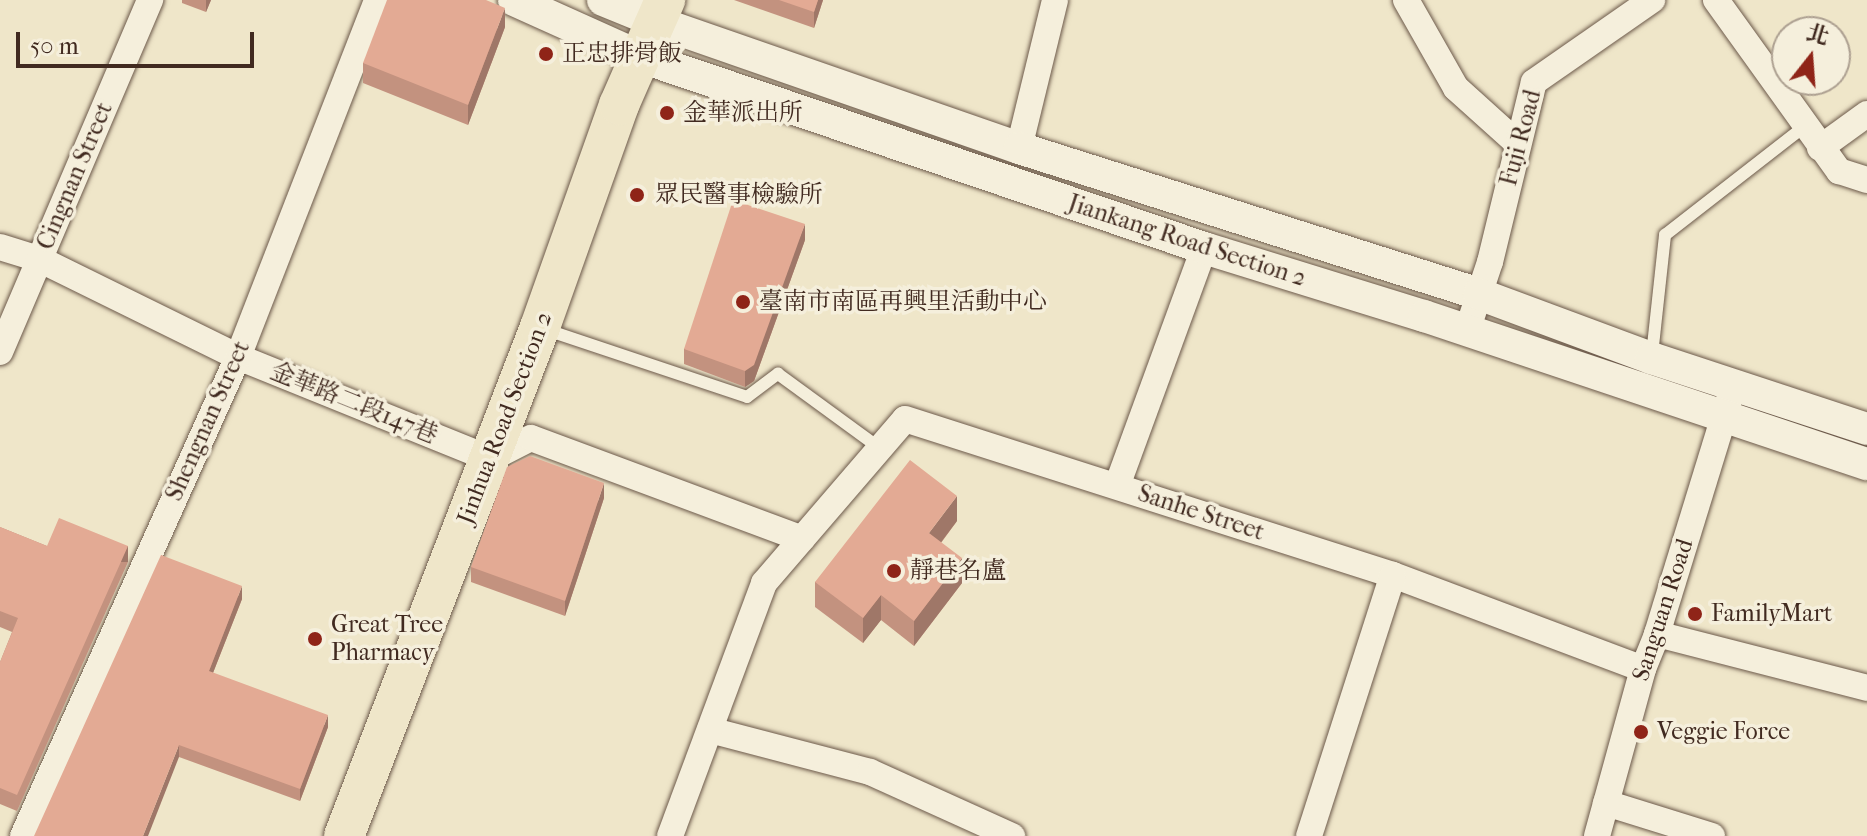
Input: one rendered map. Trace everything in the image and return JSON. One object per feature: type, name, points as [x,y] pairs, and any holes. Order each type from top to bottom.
[{"type":"main road","name":"Jinhua Road Section 2","points":[[344,836],[540,327],[619,105],[655,26]]},
{"type":"street","name":"Cingnan Street","points":[[0,352],[150,0]]},
{"type":"street","name":"Shengnan Street","points":[[23,836],[238,357],[377,0]]},
{"type":"street","name":"Jiankang Road Section 2","points":[[514,0],[655,26],[1019,148],[1479,294],[1651,358],[1867,429]]},
{"type":"street","name":"Jiankang Road Section 2","points":[[603,0],[655,26],[1204,248],[1467,331],[1867,464]]},
{"type":"street","points":[[1019,148],[1055,0]]},
{"type":"street","points":[[1406,0],[1456,88],[1517,143]]},
{"type":"street","name":"Fuji Road","points":[[1467,331],[1490,262],[1534,82],[1652,0]]},
{"type":"street","points":[[1716,0],[1839,171],[1867,180]]},
{"type":"street","points":[[1813,137],[1867,114]]},
{"type":"street","name":"金華路二段147巷","points":[[0,247],[39,259],[238,357],[490,459]]},
{"type":"street","points":[[1117,486],[1204,248]]},
{"type":"street","name":"Sanguan Road","points":[[1597,836],[1643,669],[1657,634],[1734,386]]},
{"type":"street","name":"Sanhe Street","points":[[670,836],[764,583],[905,419],[1393,575],[1643,669]]},
{"type":"street","points":[[490,459],[531,438],[802,539]]},
{"type":"street","points":[[1309,836],[1393,575]]},
{"type":"street","points":[[1657,634],[1867,688]]},
{"type":"street","points":[[710,730],[870,772],[1012,836]]},
{"type":"street","points":[[1606,803],[1712,836]]},
{"type":"lane","points":[[1651,358],[1665,235],[1813,137]]},
{"type":"lane","points":[[540,327],[747,397],[778,374],[878,447]]},
{"type":"building","points":[[387,0],[486,0],[505,8],[468,105],[363,63]]},
{"type":"building","points":[[779,0],[818,0],[814,12]]},
{"type":"building","name":"臺南市南區再興里活動中心","points":[[733,200],[805,224],[754,365],[745,371],[684,349]]},
{"type":"building","points":[[530,456],[604,483],[565,601],[471,567],[507,467]]},
{"type":"building","name":"靜巷名盧","points":[[910,460],[957,496],[929,533],[962,558],[914,621],[881,595],[863,618],[815,582]]},
{"type":"building","points":[[59,518],[128,546],[17,795],[0,788],[0,662],[18,618],[0,611],[0,527],[47,546]]},
{"type":"building","points":[[161,555],[242,586],[209,671],[328,715],[300,789],[179,745],[143,836],[34,836]]},
{"type":"place","name":"正忠排骨飯","points":[[546,54]]},
{"type":"place","name":"金華派出所","points":[[667,113]]},
{"type":"place","name":"眾民醫事檢驗所","points":[[637,195]]},
{"type":"place","name":"臺南市南區再興里活動中心","points":[[743,302]]},
{"type":"place","name":"靜巷名盧","points":[[894,571]]},
{"type":"place","name":"FamilyMart","points":[[1695,614]]},
{"type":"place","name":"Great Tree Pharmacy","points":[[315,639]]},
{"type":"place","name":"Veggie Force","points":[[1641,732]]}]
